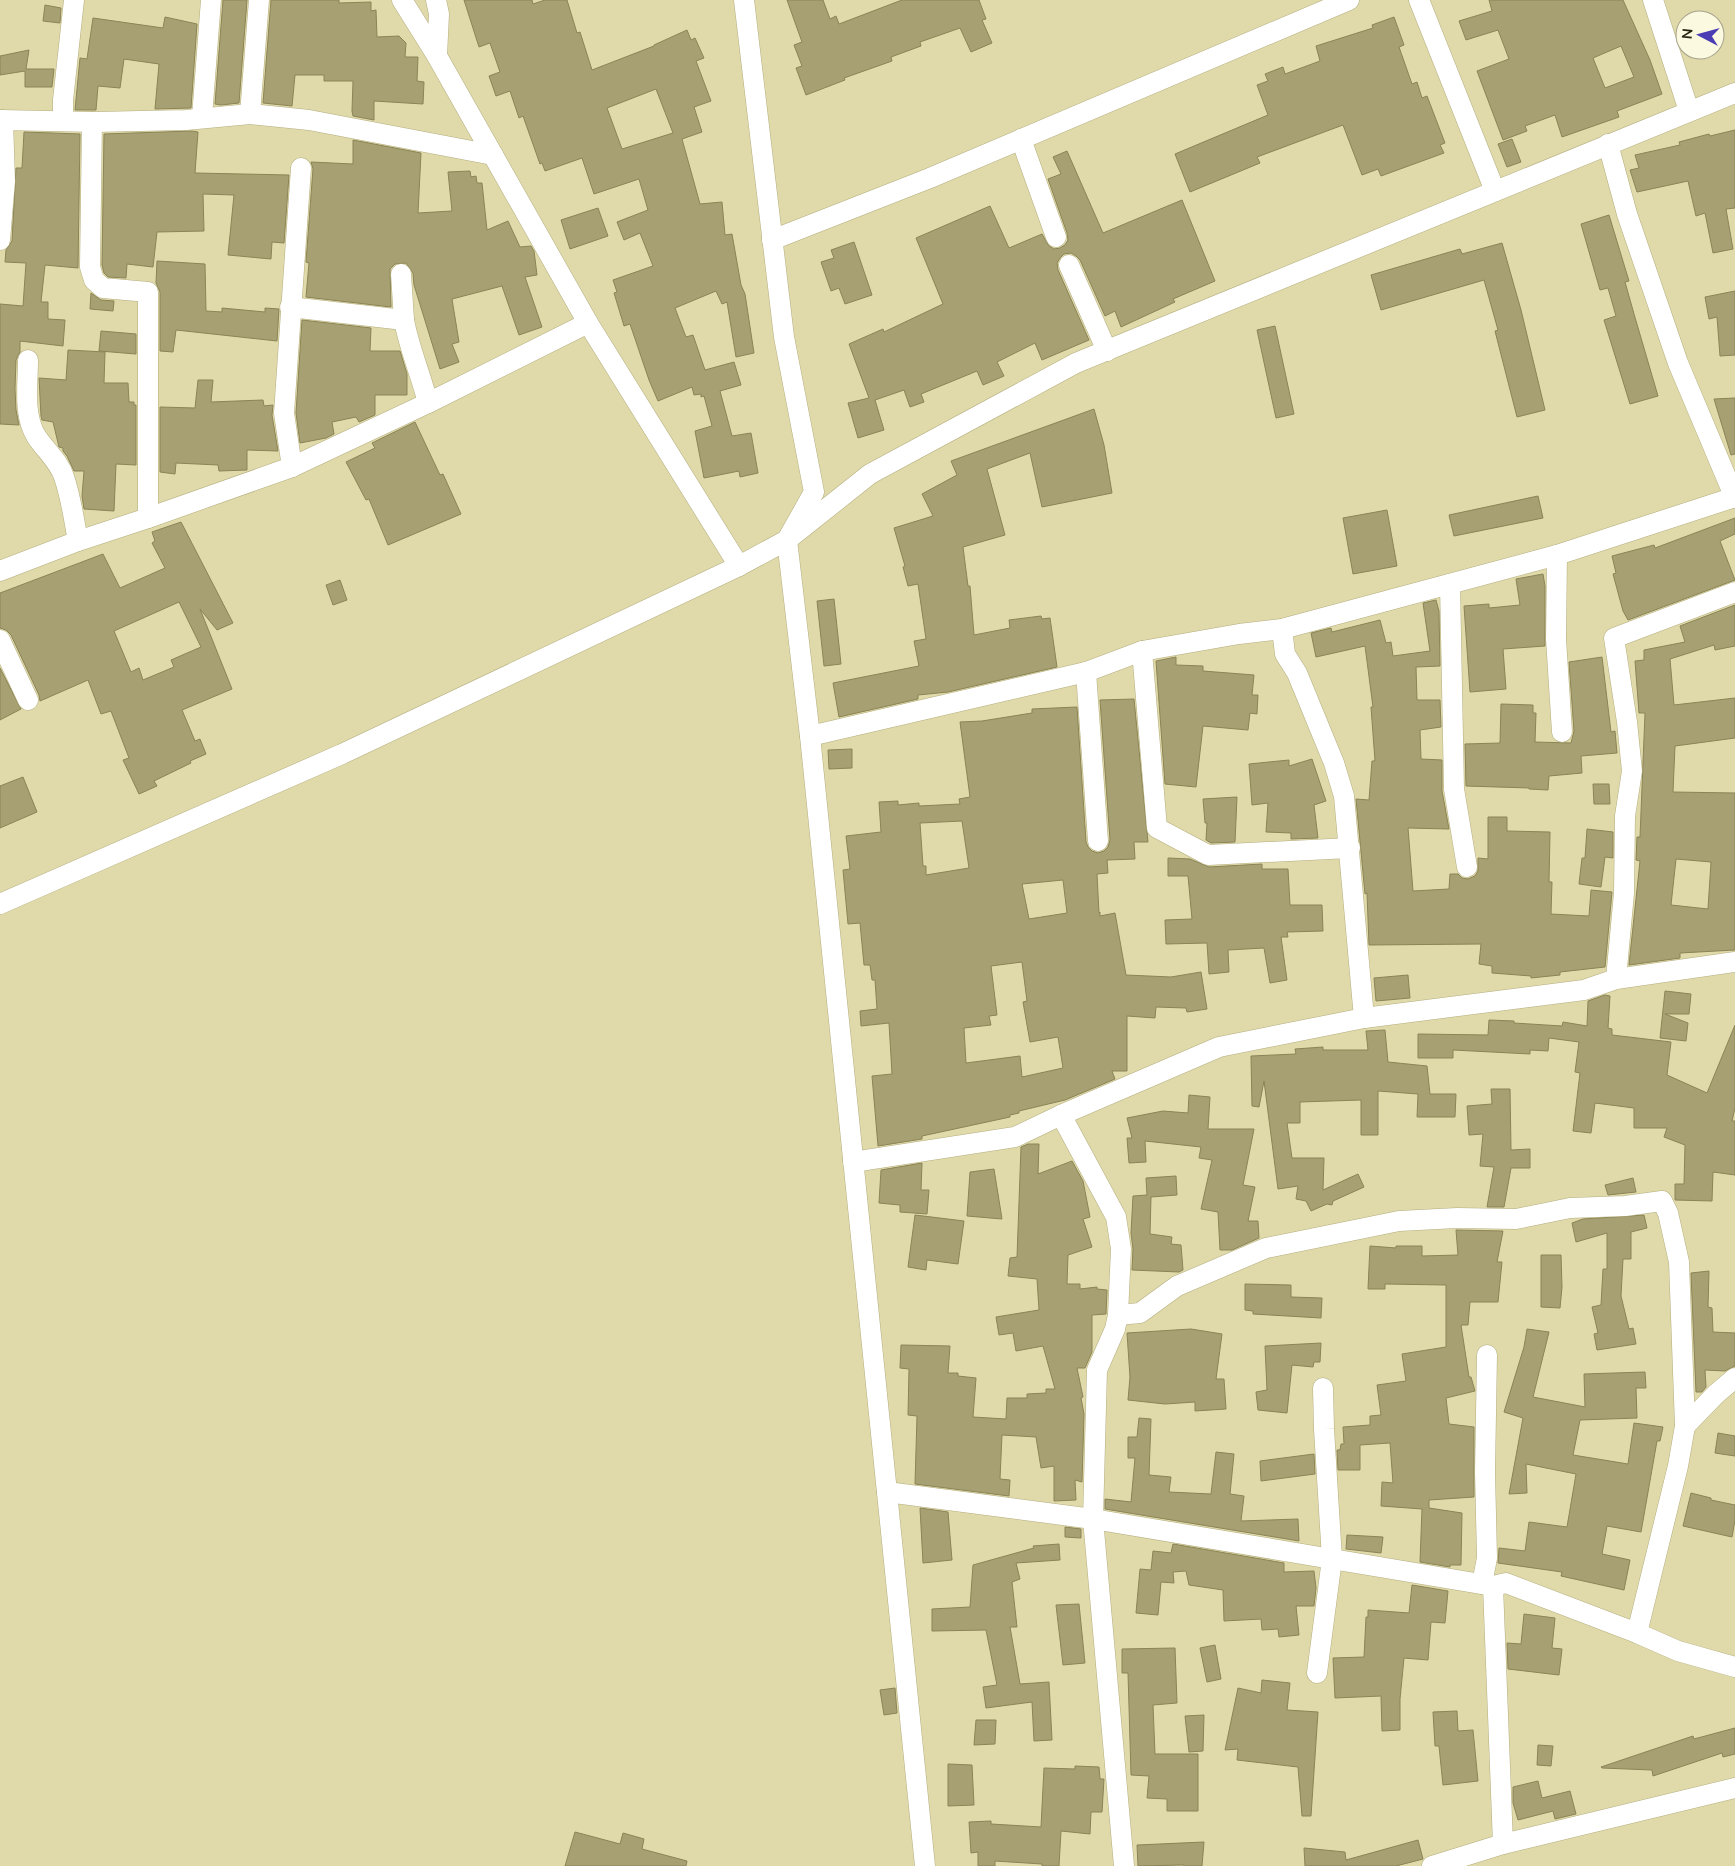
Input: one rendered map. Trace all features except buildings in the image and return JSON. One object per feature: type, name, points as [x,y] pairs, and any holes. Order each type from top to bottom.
[{"type":"street","points":[[63,121],[63,100],[74,0]]},
{"type":"street","points":[[202,117],[212,0]]},
{"type":"street","points":[[250,114],[259,0]]},
{"type":"street","points":[[402,0],[438,56],[588,323],[739,566]]},
{"type":"street","points":[[436,0],[439,14],[438,56]]},
{"type":"street","points":[[744,0],[784,337],[814,492],[787,540],[810,736],[925,1866]]},
{"type":"street","points":[[772,240],[930,178],[1349,0]]},
{"type":"street","points":[[1418,0],[1495,191]]},
{"type":"street","points":[[1654,0],[1689,111]]},
{"type":"street","points":[[0,904],[342,754],[739,566],[787,540],[870,474],[1076,364],[1735,93]]},
{"type":"street","points":[[0,240],[5,181],[1,120],[92,122],[186,120],[250,114],[309,120],[493,155]]},
{"type":"street","points":[[92,122],[90,267],[92,275],[103,288],[148,292],[148,518]]},
{"type":"street","points":[[1021,139],[1056,237]]},
{"type":"street","points":[[810,736],[1086,672],[1142,651],[1239,634],[1282,629],[1557,555],[1735,498],[1678,363],[1627,214],[1608,144]]},
{"type":"street","points":[[292,467],[284,413],[301,168]]},
{"type":"street","points":[[1070,265],[1107,351]]},
{"type":"street","points":[[401,274],[407,340],[420,372],[428,403]]},
{"type":"street","points":[[290,307],[404,320]]},
{"type":"street","points":[[0,571],[78,541],[292,467],[428,403],[588,323]]},
{"type":"street","points":[[28,360],[28,414],[32,428],[51,453],[64,476],[78,541]]},
{"type":"street","points":[[1557,555],[1556,639],[1562,732]]},
{"type":"street","points":[[1450,584],[1454,789],[1467,867]]},
{"type":"street","points":[[1616,979],[1624,893],[1625,816],[1632,770],[1627,722],[1614,638],[1735,592]]},
{"type":"street","points":[[1282,629],[1286,654],[1297,673],[1334,763],[1344,796],[1364,1018]]},
{"type":"street","points":[[0,640],[28,700]]},
{"type":"street","points":[[1142,651],[1157,828],[1208,855],[1350,848]]},
{"type":"street","points":[[1086,672],[1098,841]]},
{"type":"street","points":[[853,1162],[1015,1137],[1061,1115],[1219,1047],[1364,1018],[1584,990],[1616,979],[1735,962]]},
{"type":"street","points":[[1061,1115],[1116,1217],[1121,1249],[1118,1315],[1115,1329],[1097,1370],[1093,1519],[1124,1866]]},
{"type":"street","points":[[1118,1315],[1140,1314],[1177,1286],[1266,1248],[1399,1221],[1457,1218],[1516,1219],[1570,1208],[1625,1206],[1662,1202],[1668,1213],[1678,1262],[1685,1426],[1678,1466],[1637,1633]]},
{"type":"street","points":[[1487,1355],[1485,1472],[1487,1558],[1503,1844]]},
{"type":"street","points":[[1685,1426],[1716,1394],[1735,1378]]},
{"type":"street","points":[[1317,1673],[1332,1559],[1323,1388]]},
{"type":"street","points":[[888,1492],[1093,1519],[1488,1585],[1506,1582],[1678,1651],[1735,1667]]},
{"type":"street","points":[[1432,1866],[1503,1844],[1735,1788]]}]
